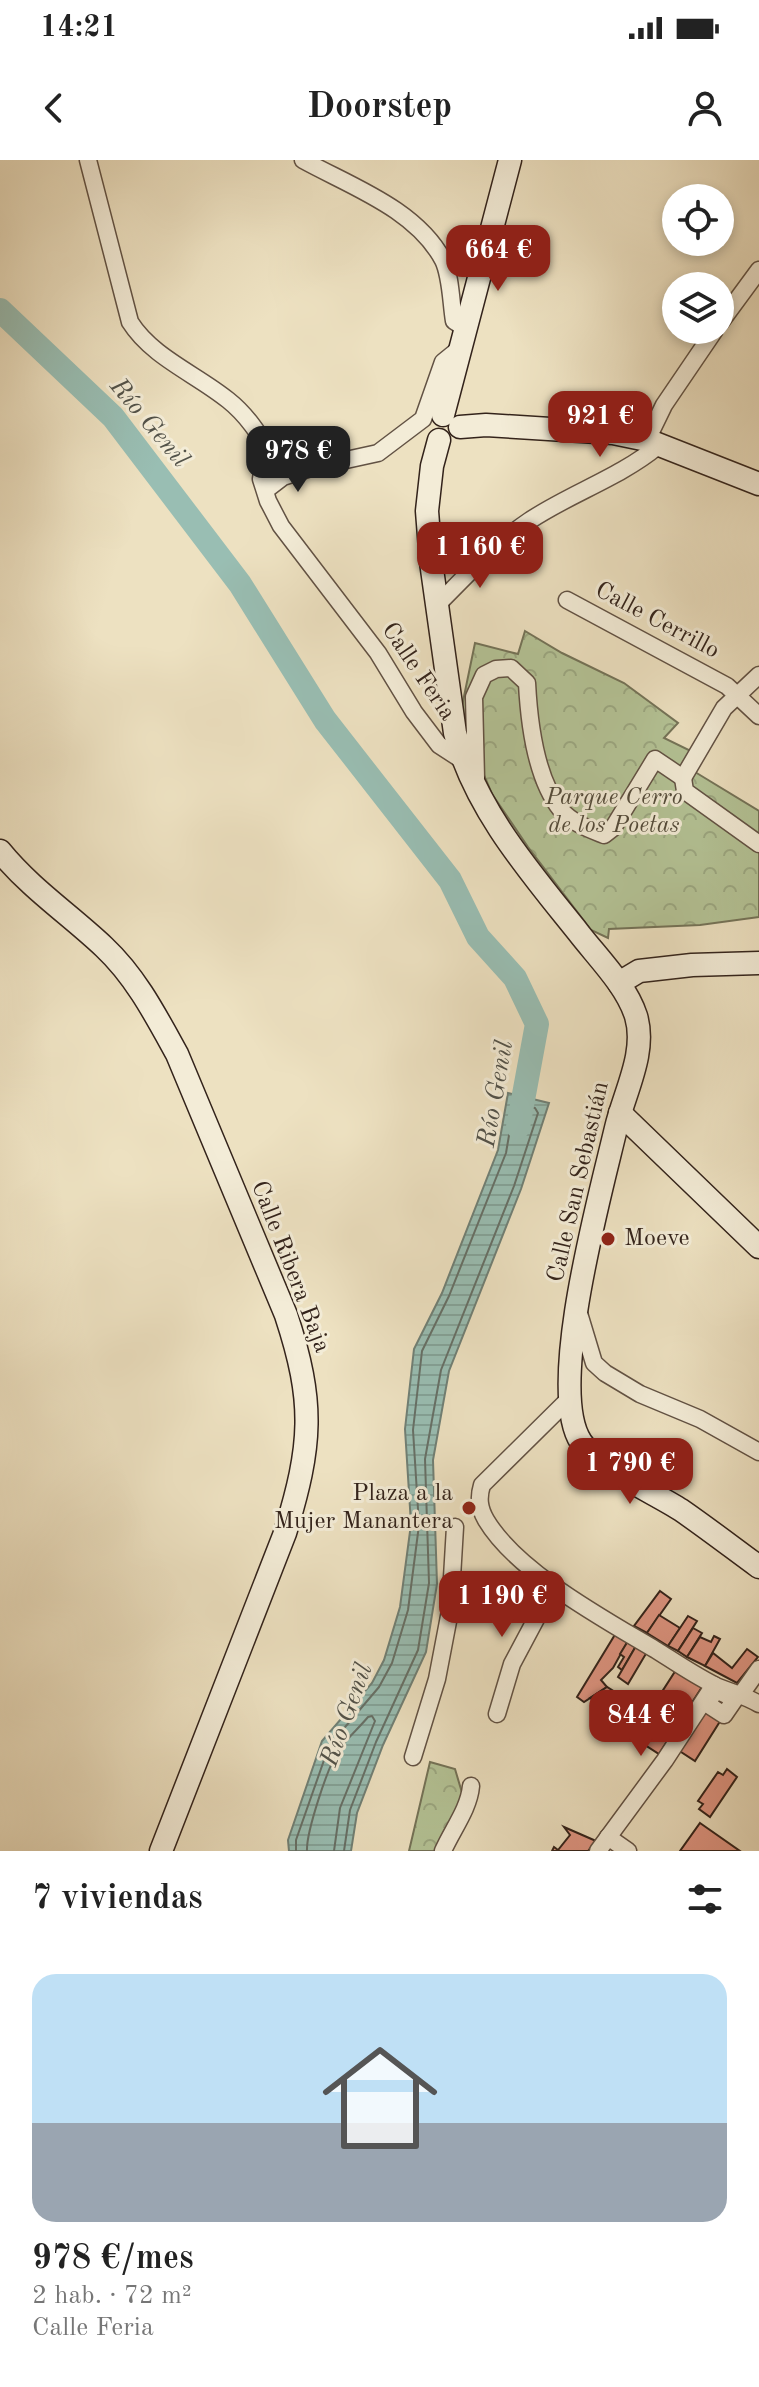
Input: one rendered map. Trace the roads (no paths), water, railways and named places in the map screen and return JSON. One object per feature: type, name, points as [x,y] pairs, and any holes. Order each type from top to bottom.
[{"type":"street","points":[[88,160],[130,322],[140,338],[229,401],[256,428],[271,454]]},
{"type":"street","points":[[303,160],[400,213],[424,235],[444,262],[454,321],[462,338]]},
{"type":"street","points":[[510,160],[462,338],[452,421],[613,433],[652,443],[759,484]]},
{"type":"street","points":[[734,304],[759,270]]},
{"type":"street","points":[[271,454],[263,466],[261,479],[266,490],[283,477],[378,453],[423,419],[443,362],[462,338]]},
{"type":"street","points":[[437,605],[496,547],[528,522],[637,463],[652,443],[664,405],[705,344]]},
{"type":"street","name":"Calle San Sebastián","points":[[452,421],[456,439],[447,443],[439,440],[432,466],[427,511],[437,605],[455,733],[462,760],[477,792],[554,902],[619,983],[634,1010],[638,1034],[637,1056],[620,1113],[577,1305],[569,1399],[573,1422],[580,1442],[595,1458],[680,1510],[759,1567]]},
{"type":"street","points":[[271,454],[302,459],[314,467]]},
{"type":"street","name":"Calle Feria","points":[[266,490],[281,526],[378,653],[414,712],[439,745],[462,760]]},
{"type":"street","name":"Calle Cerrillo","points":[[567,600],[727,686],[759,716]]},
{"type":"street","points":[[477,792],[474,697],[484,675],[496,669],[511,668],[527,683],[529,717],[538,759],[562,811],[582,826],[604,835],[613,828],[655,759],[683,778]]},
{"type":"street","points":[[759,675],[724,708],[683,778],[685,791],[759,844]]},
{"type":"street","name":"Calle Ribera Baja","points":[[0,851],[23,879],[106,948],[155,1014],[177,1054],[286,1315],[306,1388],[309,1420],[298,1492],[285,1533],[161,1851]]},
{"type":"street","points":[[619,983],[639,971],[692,965],[759,963]]},
{"type":"street","points":[[620,1113],[759,1247]]},
{"type":"street","points":[[577,1305],[594,1363],[605,1373],[640,1394],[700,1419],[759,1452]]},
{"type":"street","points":[[569,1399],[482,1485],[478,1498],[484,1518],[522,1561],[554,1585],[626,1633],[714,1685],[742,1693],[759,1704]]},
{"type":"street","points":[[413,1757],[437,1679],[450,1611],[455,1527]]},
{"type":"street","points":[[497,1714],[512,1664],[554,1585]]},
{"type":"street","points":[[742,1693],[759,1669]]},
{"type":"street","points":[[628,1851],[603,1844],[665,1760],[714,1685]]},
{"type":"street","points":[[443,1851],[457,1820],[470,1801],[471,1786]]},
{"type":"water","points":[[508,1093],[549,1103],[521,1189],[449,1371],[433,1460],[437,1584],[426,1652],[383,1745],[357,1813],[351,1851],[289,1851],[288,1840],[322,1741],[372,1683],[384,1660],[400,1607],[411,1524],[405,1429],[414,1349],[442,1293],[498,1150]]},
{"type":"waterway","name":"Río Genil","points":[[0,310],[113,417],[240,584],[325,720],[450,880],[478,937],[515,978],[537,1024],[518,1127]]},
{"type":"place","name":"Moeve","points":[[608,1239]]},
{"type":"place","name":"Plaza a la Mujer Manantera","points":[[469,1508]]},
{"type":"park label","name":"Parque Cerro de los Poetas","points":[[614,812]]}]
